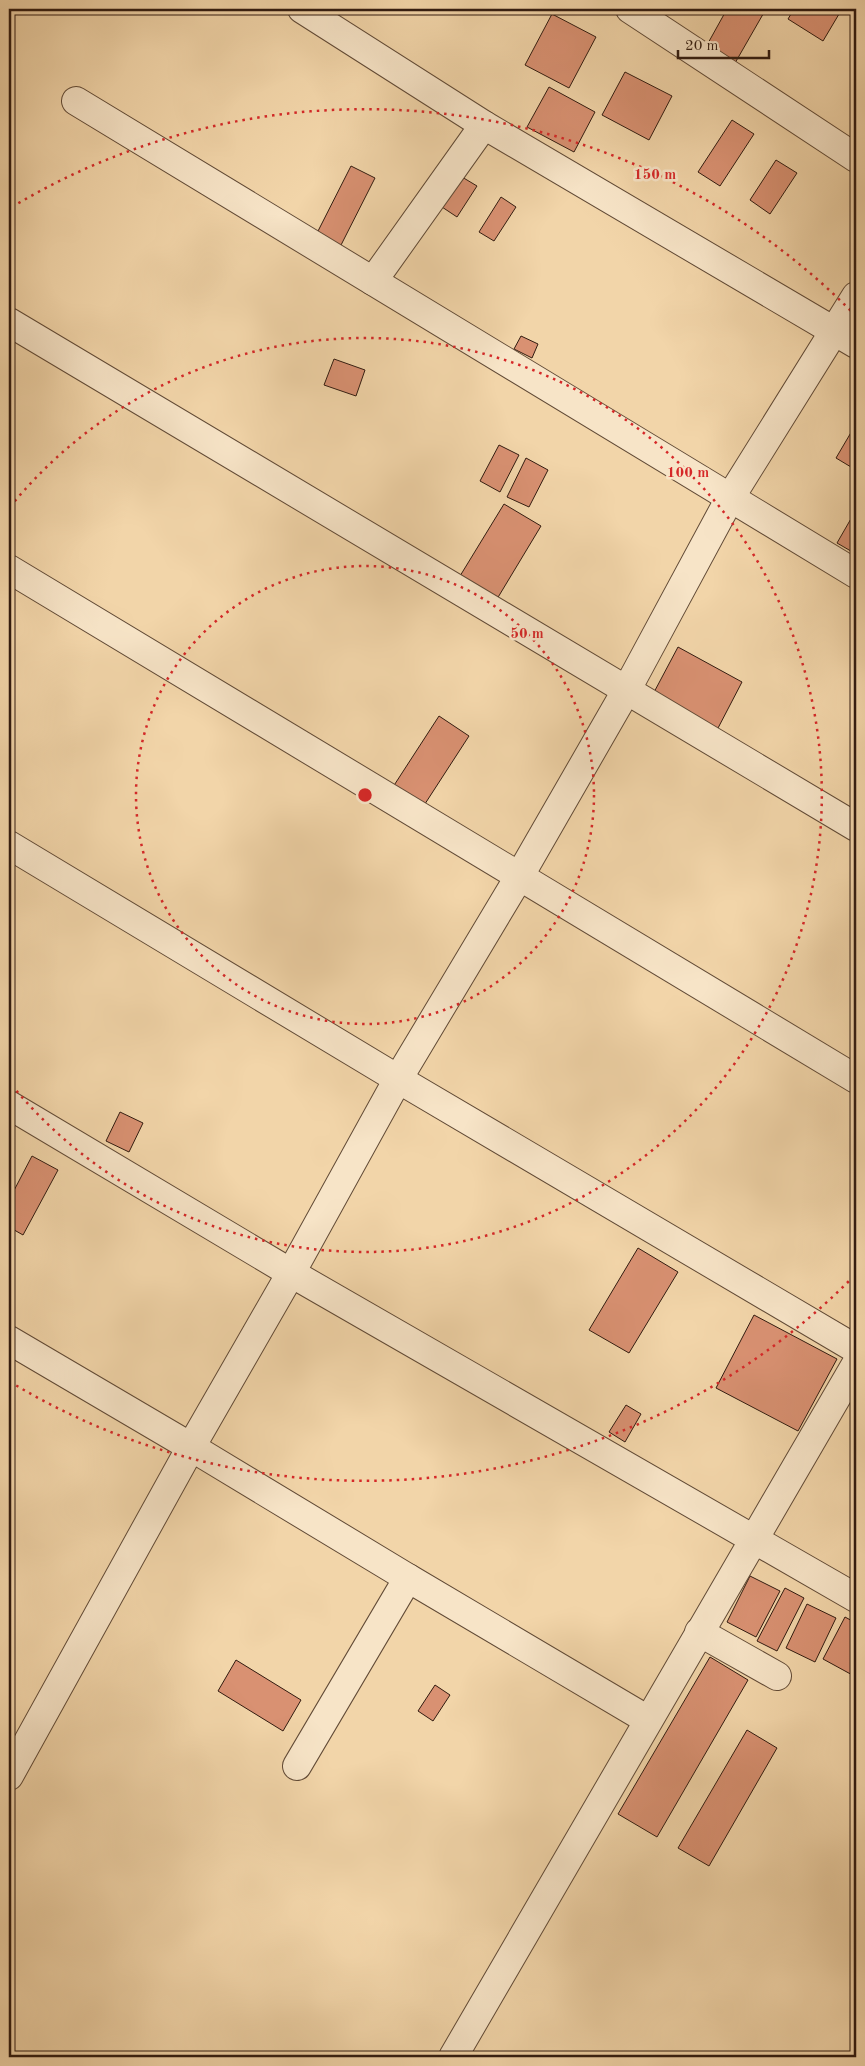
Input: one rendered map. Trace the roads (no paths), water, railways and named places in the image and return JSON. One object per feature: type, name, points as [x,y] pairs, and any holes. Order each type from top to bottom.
[{"type":"street","points":[[302,9],[484,125],[846,338]]},
{"type":"street","points":[[630,9],[856,158]]},
{"type":"street","points":[[76,101],[856,574]]},
{"type":"street","points":[[373,281],[484,125]]},
{"type":"street","points":[[9,1776],[398,1079],[519,877],[626,691],[730,498],[846,338],[856,296]]},
{"type":"street","points":[[9,322],[856,827]]},
{"type":"street","points":[[9,569],[856,1079]]},
{"type":"street","points":[[9,845],[398,1079],[856,1349]]},
{"type":"street","points":[[9,1105],[291,1273],[856,1598]]},
{"type":"street","points":[[9,1340],[648,1720]]},
{"type":"street","points":[[453,2057],[856,1364]]},
{"type":"street","points":[[297,1766],[408,1578]]},
{"type":"street","points":[[699,1632],[777,1676]]}]
